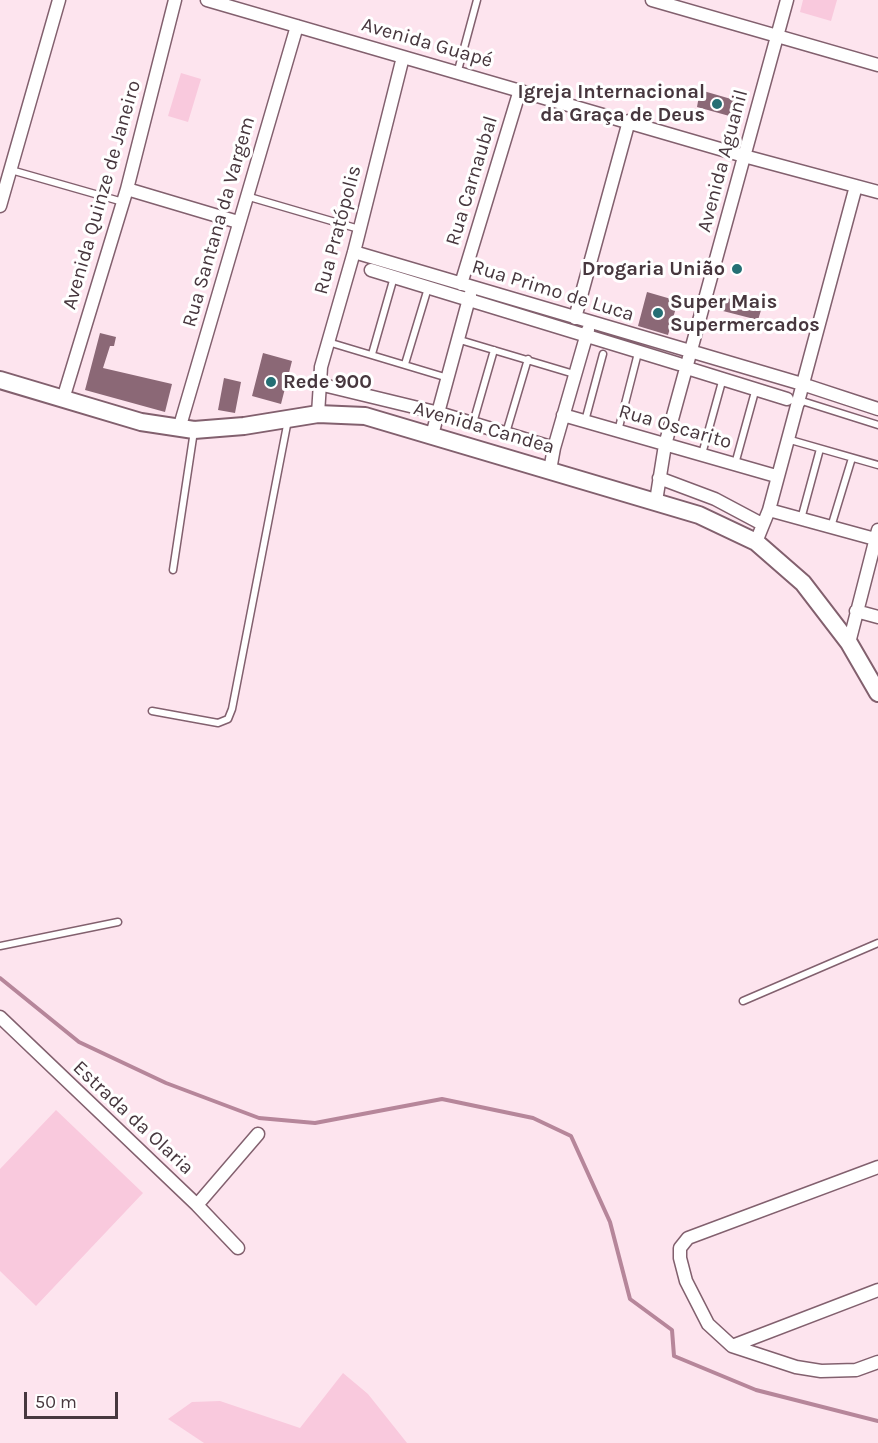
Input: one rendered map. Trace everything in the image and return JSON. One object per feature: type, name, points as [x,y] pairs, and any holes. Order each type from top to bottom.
[{"type":"main road","name":"Avenida Candea","points":[[0,380],[141,422],[187,430],[318,414],[365,416],[699,515],[756,542],[803,583],[849,643],[878,693]]},
{"type":"street","points":[[0,206],[59,0]]},
{"type":"street","name":"Avenida Quinze de Janeiro","points":[[63,399],[128,189],[175,0]]},
{"type":"street","name":"Avenida Guapé","points":[[207,0],[457,74],[878,192]]},
{"type":"street","points":[[652,0],[878,65]]},
{"type":"street","name":"Avenida Aguanil","points":[[656,501],[665,445],[683,366],[691,352],[787,0]]},
{"type":"street","name":"Rua Santana da Vargem","points":[[187,430],[238,222],[297,26]]},
{"type":"street","name":"Rua Pratópolis","points":[[318,414],[318,384],[328,342],[360,230],[403,57]]},
{"type":"street","name":"Rua Carnaubal","points":[[432,435],[469,301],[466,286],[520,90]]},
{"type":"street","points":[[575,318],[629,121]]},
{"type":"street","points":[[756,542],[769,510],[776,476],[789,440],[801,384],[856,186]]},
{"type":"street","points":[[128,189],[238,222]]},
{"type":"street","name":"Rua Primo de Luca","points":[[354,252],[801,384],[878,409]]},
{"type":"street","points":[[371,270],[787,399]]},
{"type":"street","points":[[550,470],[574,374],[590,323]]},
{"type":"street","points":[[318,384],[439,413],[554,448]]},
{"type":"street","name":"Rua Oscarito","points":[[563,415],[776,476]]},
{"type":"street","points":[[659,477],[715,499],[762,524]]},
{"type":"street","points":[[769,510],[831,527],[877,536],[869,575],[856,611],[849,643]]},
{"type":"street","points":[[856,611],[878,617]]},
{"type":"street","name":"Estrada da Olaria","points":[[0,1017],[197,1205],[238,1248]]},
{"type":"street","points":[[197,1205],[258,1134]]},
{"type":"street","points":[[878,1167],[697,1234],[682,1243],[680,1258],[696,1301],[708,1324],[732,1346],[796,1367],[821,1371],[856,1370],[878,1362]]},
{"type":"street","points":[[732,1346],[878,1290]]},
{"type":"lane","points":[[457,74],[477,0]]},
{"type":"lane","points":[[11,170],[123,202]]},
{"type":"lane","points":[[246,196],[360,230]]},
{"type":"lane","points":[[372,354],[394,278]]},
{"type":"lane","points":[[405,364],[428,288]]},
{"type":"lane","points":[[460,340],[574,374]]},
{"type":"lane","points":[[328,342],[449,378]]},
{"type":"lane","points":[[473,424],[494,350]]},
{"type":"lane","points":[[618,431],[638,352]]},
{"type":"lane","points":[[585,421],[603,354]]},
{"type":"lane","points":[[506,434],[528,360]]},
{"type":"lane","points":[[701,455],[723,378]]},
{"type":"lane","points":[[735,465],[756,388]]},
{"type":"lane","points":[[878,425],[802,401],[789,440],[878,465]]},
{"type":"lane","points":[[152,711],[218,723],[228,719],[232,710],[288,419]]},
{"type":"lane","points":[[172,570],[187,430]]},
{"type":"lane","points":[[801,519],[820,448]]},
{"type":"lane","points":[[831,527],[852,458]]},
{"type":"lane","points":[[0,946],[118,922]]},
{"type":"lane","points":[[743,1001],[878,943]]},
{"type":"shaded area","points":[[803,0],[837,0],[831,21],[800,12]]},
{"type":"shaded area","points":[[181,73],[201,79],[188,122],[168,116]]},
{"type":"shaded area","points":[[56,1110],[143,1193],[36,1306],[0,1271],[0,1169]]},
{"type":"shaded area","points":[[343,1373],[368,1394],[407,1443],[204,1443],[168,1419],[192,1402],[220,1401],[300,1428]]},
{"type":"building","name":"Igreja Internacional da Graça de Deus","points":[[700,90],[738,101],[733,117],[697,107]]},
{"type":"building","name":"Super Mais Supermercados","points":[[647,292],[678,301],[668,335],[638,326]]},
{"type":"building","points":[[727,298],[762,307],[758,320],[723,311]]},
{"type":"building","points":[[100,333],[116,337],[114,346],[110,346],[103,368],[172,384],[165,412],[85,390]]},
{"type":"building","name":"Rede 900","points":[[263,353],[292,361],[281,404],[252,396]]},
{"type":"building","name":"Rede 900","points":[[224,378],[241,382],[235,413],[218,410]]},
{"type":"waterway","points":[[0,978],[79,1042],[166,1083],[259,1118],[315,1123],[442,1099],[533,1118],[571,1136],[610,1222],[630,1299],[672,1330],[674,1356],[756,1390],[878,1421]]},
{"type":"place","name":"Igreja Internacional da Graça de Deus","points":[[717,104]]},
{"type":"place","name":"Drogaria União","points":[[737,269]]},
{"type":"place","name":"Super Mais Supermercados","points":[[658,313]]},
{"type":"place","name":"Rede 900","points":[[271,382]]}]
